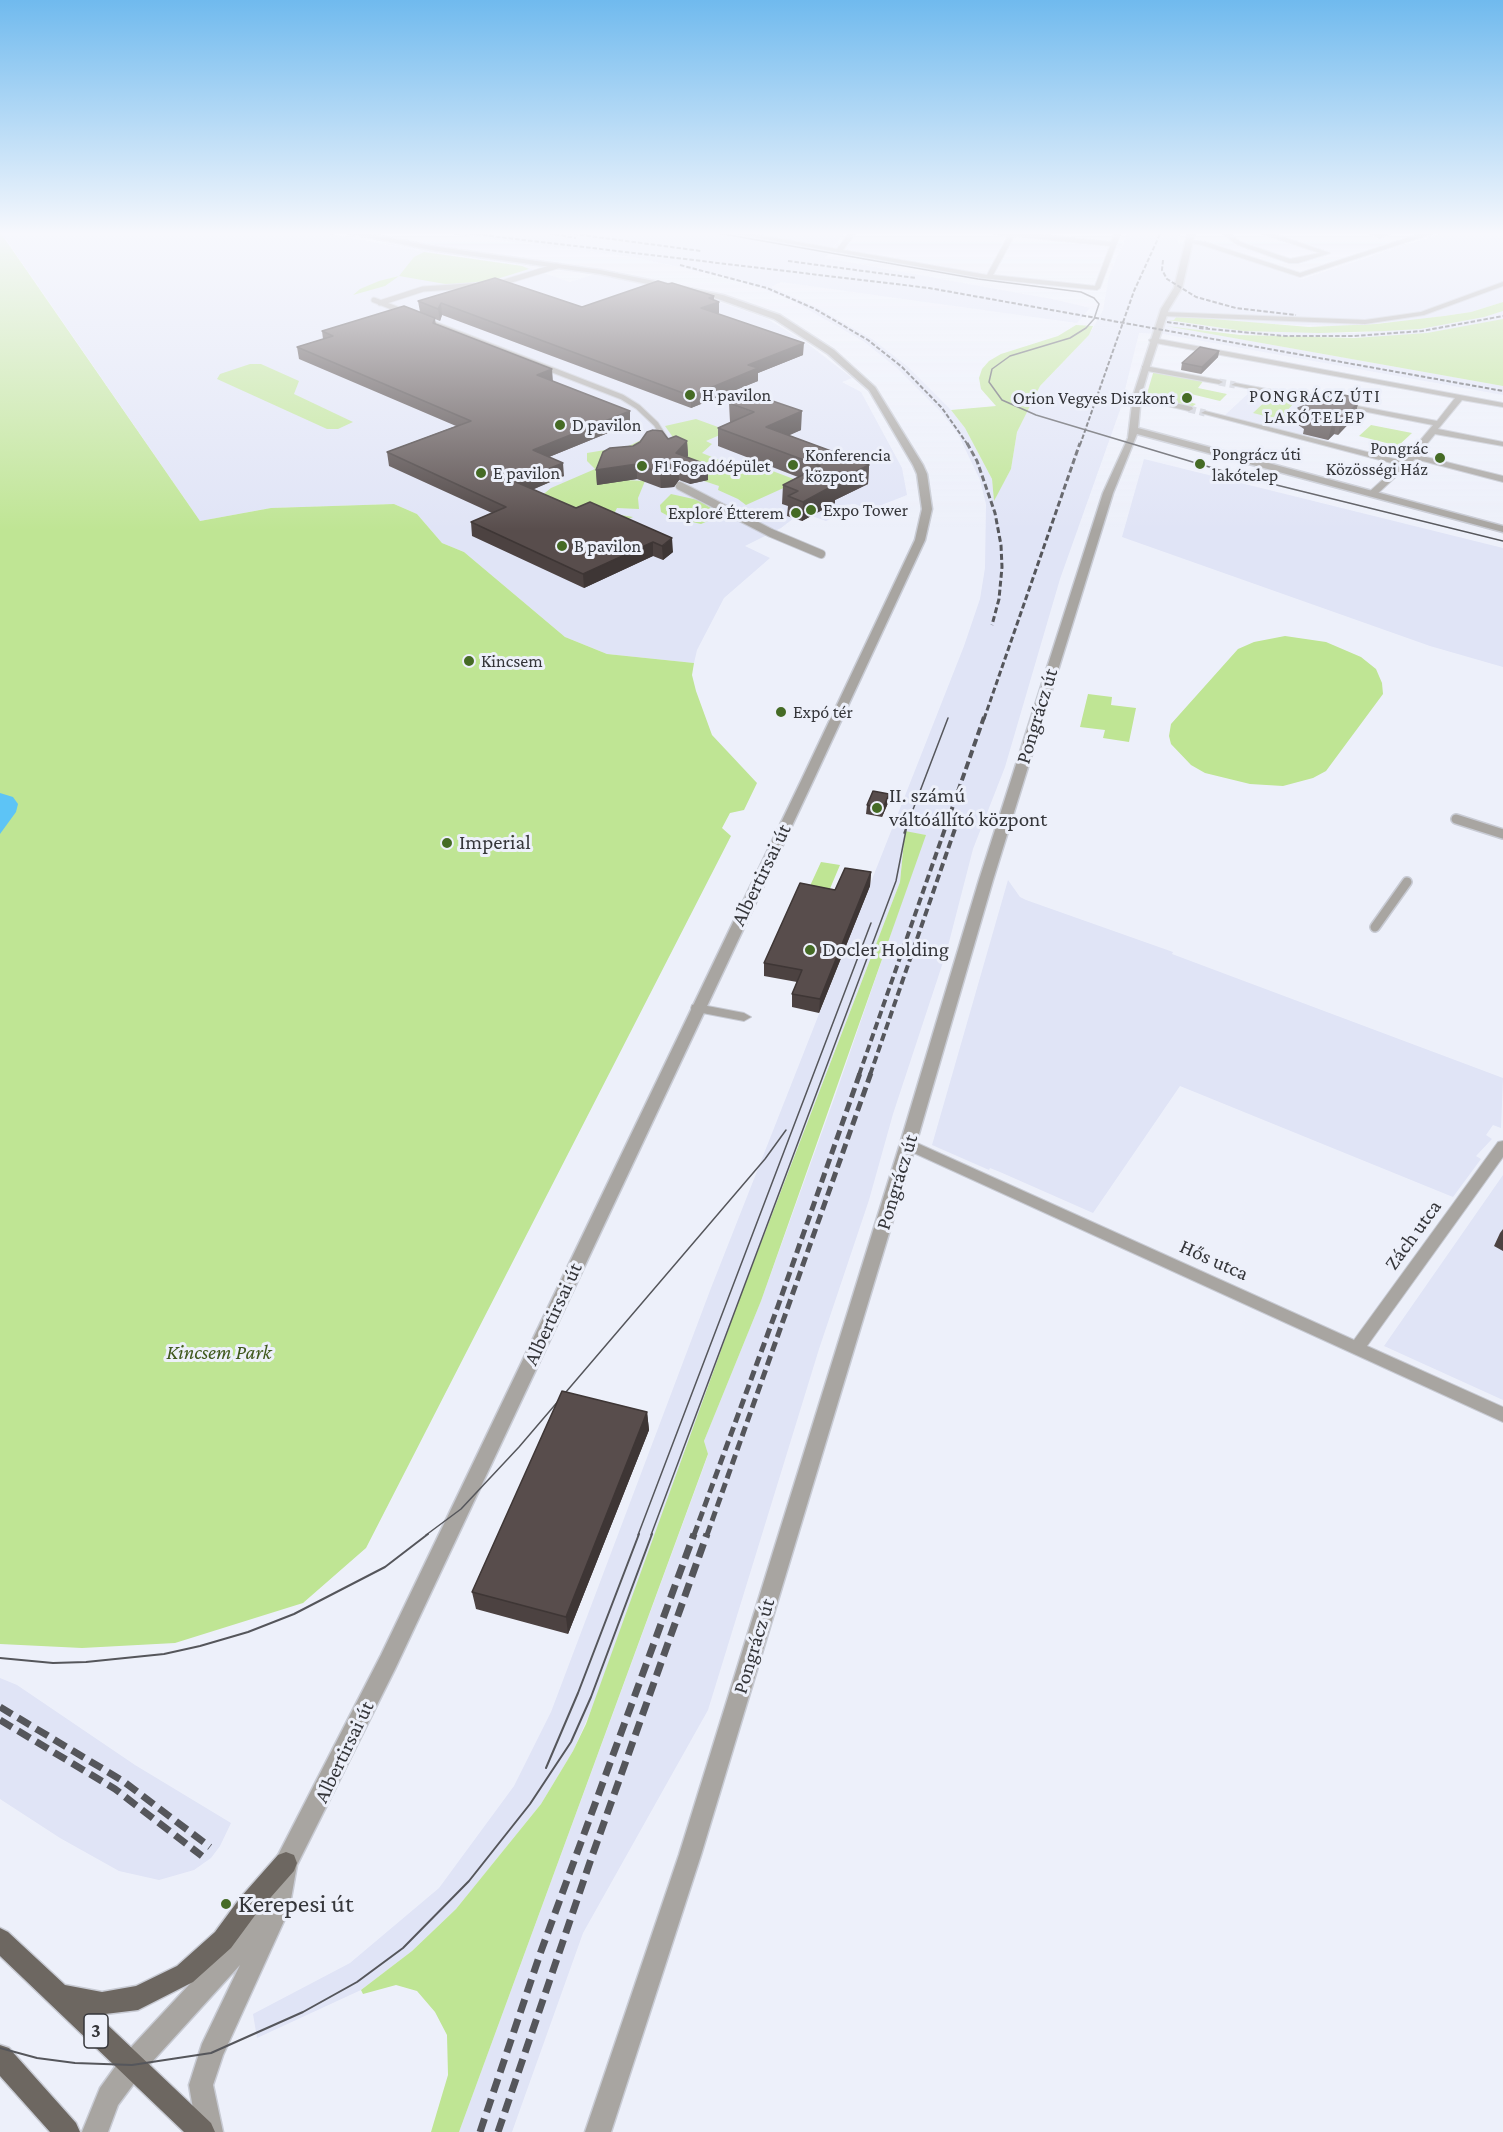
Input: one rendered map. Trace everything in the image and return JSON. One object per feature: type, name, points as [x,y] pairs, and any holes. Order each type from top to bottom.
[{"type":"main road","points":[[60,1996],[102,2004],[138,1998],[185,1974],[223,1940],[248,1906],[286,1863]]},
{"type":"main road","name":"3","points":[[0,1940],[202,2132]]},
{"type":"main road","points":[[0,2057],[67,2132]]},
{"type":"street","points":[[455,331],[622,397],[638,406],[656,424],[671,448]]},
{"type":"street","name":"Albertirsai út","points":[[95,2131],[109,2097],[132,2065],[235,1952],[286,1863],[388,1662],[920,540],[927,509],[922,474],[872,388],[831,352],[801,331]]},
{"type":"street","name":"Pongrácz út","points":[[598,2132],[690,1855],[908,1144],[986,880],[1066,625],[1108,493],[1134,430],[1137,396],[1156,331]]},
{"type":"street","points":[[1153,340],[1503,405]]},
{"type":"street","points":[[1145,368],[1219,382]]},
{"type":"street","points":[[1235,385],[1437,427],[1503,444]]},
{"type":"street","points":[[1137,396],[1190,409]]},
{"type":"street","points":[[1372,494],[1413,456],[1460,397]]},
{"type":"street","points":[[1206,413],[1405,464]]},
{"type":"street","points":[[1134,430],[1503,529]]},
{"type":"street","points":[[1413,456],[1503,479]]},
{"type":"street","points":[[680,486],[771,533],[820,554]]},
{"type":"street","points":[[1456,819],[1503,834]]},
{"type":"street","points":[[1375,927],[1407,882]]},
{"type":"street","points":[[697,1008],[744,1017]]},
{"type":"street","name":"Hős utca","points":[[908,1144],[1503,1415]]},
{"type":"street","name":"Zách utca","points":[[1357,1348],[1503,1146]]},
{"type":"street","name":"Albertirsai út","points":[[210,2132],[201,2085],[211,2053],[277,1910],[286,1863]]},
{"type":"shaded area","points":[[70,331],[788,331],[852,378],[842,382],[861,392],[902,468],[907,495],[869,510],[855,504],[830,506],[824,510],[838,515],[826,521],[812,516],[802,521],[794,518],[781,528],[745,546],[770,558],[724,598],[697,650],[694,663],[607,654],[565,637],[464,552],[442,543],[417,514],[394,504],[271,508],[200,521]]},
{"type":"shaded area","points":[[846,331],[859,331],[872,339],[907,366],[951,410],[965,428],[992,479],[994,500],[1011,469],[1017,432],[1040,386],[1091,331],[1198,331],[1503,386],[1503,395],[1163,334],[1139,333],[1120,410],[1060,579],[1005,767],[973,849],[947,950],[893,1114],[869,1200],[819,1349],[708,1710],[583,1933],[512,2132],[459,2132],[708,1455],[704,1441],[761,1301],[925,835],[905,832],[900,882],[741,1295],[596,1699],[573,1751],[541,1804],[456,1909],[412,1951],[361,1990],[257,2038],[253,2014],[350,1963],[439,1888],[514,1786],[551,1712],[711,1288],[964,646],[980,599],[985,568],[986,504],[980,480],[958,434],[940,411],[897,368],[863,341]]},
{"type":"shaded area","points":[[1215,331],[1436,331],[1387,337],[1284,337]]},
{"type":"shaded area","points":[[1252,390],[1357,410],[1352,416],[1355,417],[1327,441],[1225,415]]},
{"type":"shaded area","points":[[1144,459],[1503,548],[1503,667],[1430,646],[1122,537]]},
{"type":"shaded area","points":[[1008,880],[1020,897],[1026,900],[1173,952],[1172,954],[1503,1078],[1501,1128],[1493,1125],[1486,1135],[1492,1139],[1476,1156],[1481,1159],[1453,1197],[1180,1086],[1093,1213],[932,1145]]},
{"type":"shaded area","points":[[1503,1175],[1503,1400],[1384,1346]]},
{"type":"shaded area","points":[[0,1678],[17,1685],[135,1765],[231,1823],[220,1846],[211,1858],[194,1870],[159,1880],[119,1871],[60,1838],[0,1799]]},
{"type":"green space","name":"Kincsem Park","points":[[0,331],[69,331],[200,521],[271,508],[394,504],[417,514],[442,543],[464,552],[565,637],[607,654],[694,663],[692,675],[696,691],[712,735],[757,783],[744,810],[730,813],[722,828],[731,836],[366,1548],[303,1603],[175,1643],[82,1648],[0,1644]]},
{"type":"green space","points":[[1065,331],[1091,331],[1040,386],[1017,432],[1011,469],[994,501],[992,479],[965,428],[951,410],[996,406],[981,389],[979,378],[982,369],[989,361],[1001,354],[1058,336]]},
{"type":"green space","points":[[1197,331],[1354,338],[1427,333],[1503,331],[1503,386]]},
{"type":"green space","points":[[1262,331],[1369,331],[1319,333]]},
{"type":"green space","points":[[250,364],[261,364],[299,381],[294,394],[353,422],[338,429],[327,429],[217,379],[220,374]]},
{"type":"green space","points":[[1154,370],[1204,380],[1198,388],[1227,394],[1220,401],[1191,394],[1183,400],[1196,404],[1190,408],[1146,397]]},
{"type":"green space","points":[[1270,397],[1295,402],[1283,415],[1289,410],[1303,413],[1293,423],[1253,413]]},
{"type":"green space","points":[[696,419],[729,431],[706,441],[712,444],[702,453],[749,472],[762,467],[799,481],[746,505],[718,490],[719,486],[704,481],[665,426]]},
{"type":"green space","points":[[1371,425],[1412,433],[1398,446],[1359,436]]},
{"type":"green space","points":[[656,433],[625,480],[645,481],[638,498],[639,509],[617,508],[614,514],[633,517],[613,526],[540,497],[551,488],[595,469],[587,461],[587,453],[611,449],[620,450]]},
{"type":"green space","points":[[671,494],[698,500],[722,515],[701,524],[670,517],[661,512],[660,505]]},
{"type":"green space","points":[[1285,636],[1326,642],[1361,657],[1376,669],[1382,683],[1383,694],[1326,771],[1313,778],[1283,786],[1250,784],[1205,773],[1191,765],[1171,744],[1169,736],[1171,724],[1238,649],[1254,642]]},
{"type":"green space","points":[[1088,694],[1112,697],[1111,705],[1136,708],[1129,742],[1103,738],[1105,730],[1080,727]]},
{"type":"green space","points":[[905,831],[926,835],[761,1301],[704,1441],[708,1454],[459,2132],[431,2132],[448,2075],[447,2035],[435,2012],[417,1991],[396,1985],[363,1994],[361,1990],[412,1951],[456,1909],[541,1804],[573,1751],[586,1724],[741,1295],[900,882]]},
{"type":"green space","points":[[821,862],[840,865],[829,891],[809,888]]},
{"type":"water","points":[[0,793],[13,797],[18,804],[16,812],[0,834]]},
{"type":"building","points":[[323,331],[455,331],[552,369],[537,375],[630,411],[533,450],[563,463],[516,482],[576,508],[590,502],[672,538],[662,546],[653,542],[583,574],[471,522],[506,507],[387,452],[471,421],[297,347],[333,336]]},
{"type":"building","points":[[518,331],[770,331],[804,343],[748,365],[758,368],[691,396]]},
{"type":"building","points":[[1200,347],[1219,351],[1202,367],[1182,363]]},
{"type":"building","points":[[1333,393],[1359,398],[1355,402],[1358,403],[1341,420],[1337,419],[1332,425],[1307,419],[1309,416],[1298,408],[1311,403],[1309,395],[1327,398]]},
{"type":"building","points":[[752,394],[802,411],[766,427],[869,465],[832,483],[836,484],[803,502],[788,496],[798,491],[783,485],[820,466],[718,428],[754,412],[729,403]]},
{"type":"building","points":[[662,431],[668,439],[676,436],[687,441],[676,453],[708,465],[689,469],[679,465],[674,472],[660,473],[637,464],[596,470],[603,452],[610,448],[633,446],[640,442],[647,432]]},
{"type":"building","points":[[873,791],[889,794],[883,808],[867,805]]},
{"type":"building","name":"Docler Holding","points":[[845,868],[871,872],[820,999],[792,994],[802,970],[764,963],[800,883],[835,890]]},
{"type":"building","points":[[562,1391],[647,1412],[566,1617],[472,1592]]},
{"type":"tunnel","points":[[1219,382],[1235,385]]},
{"type":"tunnel","points":[[1189,409],[1205,413]]},
{"type":"tram line","points":[[1080,331],[1070,338],[1010,356],[992,369],[989,382],[1002,400],[1036,415],[1236,475],[1503,541]]},
{"type":"tram line","points":[[907,825],[948,718]]},
{"type":"tram line","points":[[651,1535],[896,881],[907,825]]},
{"type":"tram line","points":[[904,833],[907,825]]},
{"type":"tram line","points":[[638,1535],[871,923]]},
{"type":"tram line","points":[[426,1535],[461,1509],[519,1447],[765,1159],[786,1130]]},
{"type":"tram line","points":[[0,1658],[53,1663],[86,1662],[164,1654],[200,1646],[248,1632],[294,1614],[385,1567],[428,1534]]},
{"type":"tram line","points":[[546,1768],[578,1693],[639,1534]]},
{"type":"tram line","points":[[0,2048],[37,2058],[75,2063],[132,2065],[211,2053],[303,2012],[357,1982],[403,1948],[469,1881],[530,1804],[571,1742],[591,1697],[652,1534]]},
{"type":"railway","points":[[853,331],[902,367],[942,408],[968,445]]},
{"type":"railway","points":[[1080,445],[1120,331]]},
{"type":"railway","points":[[1171,331],[1503,391]]},
{"type":"railway","points":[[1237,331],[1285,336],[1354,336],[1415,331]]},
{"type":"railway","points":[[967,443],[977,461],[995,513],[1001,545],[1002,567],[999,599],[992,625]]},
{"type":"railway","points":[[984,719],[1080,443]]},
{"type":"railway","points":[[859,1075],[984,717]]},
{"type":"railway","points":[[870,1075],[957,823]]},
{"type":"railway","points":[[694,1535],[860,1073]]},
{"type":"railway","points":[[707,1535],[871,1073]]},
{"type":"railway","points":[[480,2132],[540,1954],[694,1534]]},
{"type":"railway","points":[[498,2132],[591,1859],[707,1534]]},
{"type":"railway","points":[[0,1707],[123,1781],[210,1847]]},
{"type":"railway","points":[[0,1720],[115,1789],[202,1856]]},
{"type":"place","name":"H pavilon","points":[[690,395]]},
{"type":"place","name":"Orion Vegyes Diszkont","points":[[1187,398]]},
{"type":"place","name":"D pavilon","points":[[560,425]]},
{"type":"place","name":"Pongrác Közösségi Ház","points":[[1440,458]]},
{"type":"place","name":"Pongrácz úti lakótelep","points":[[1200,464]]},
{"type":"place","name":"Konferencia központ","points":[[793,465]]},
{"type":"place","name":"F1 Fogadóépület","points":[[642,466]]},
{"type":"place","name":"E pavilon","points":[[481,473]]},
{"type":"place","name":"Expo Tower","points":[[811,510]]},
{"type":"place","name":"Exploré Étterem","points":[[796,513]]},
{"type":"place","name":"B pavilon","points":[[562,546]]},
{"type":"place","name":"Kincsem","points":[[469,661]]},
{"type":"place","name":"Expó tér","points":[[781,712]]},
{"type":"place","name":"II. számú váltóállító központ","points":[[877,808]]},
{"type":"place","name":"Imperial","points":[[447,843]]},
{"type":"place","name":"Docler Holding","points":[[810,950]]},
{"type":"place","name":"Kerepesi út","points":[[226,1904]]},
{"type":"district","name":"PONGRÁCZ ÚTI LAKÓTELEP","points":[[1315,406]]}]
